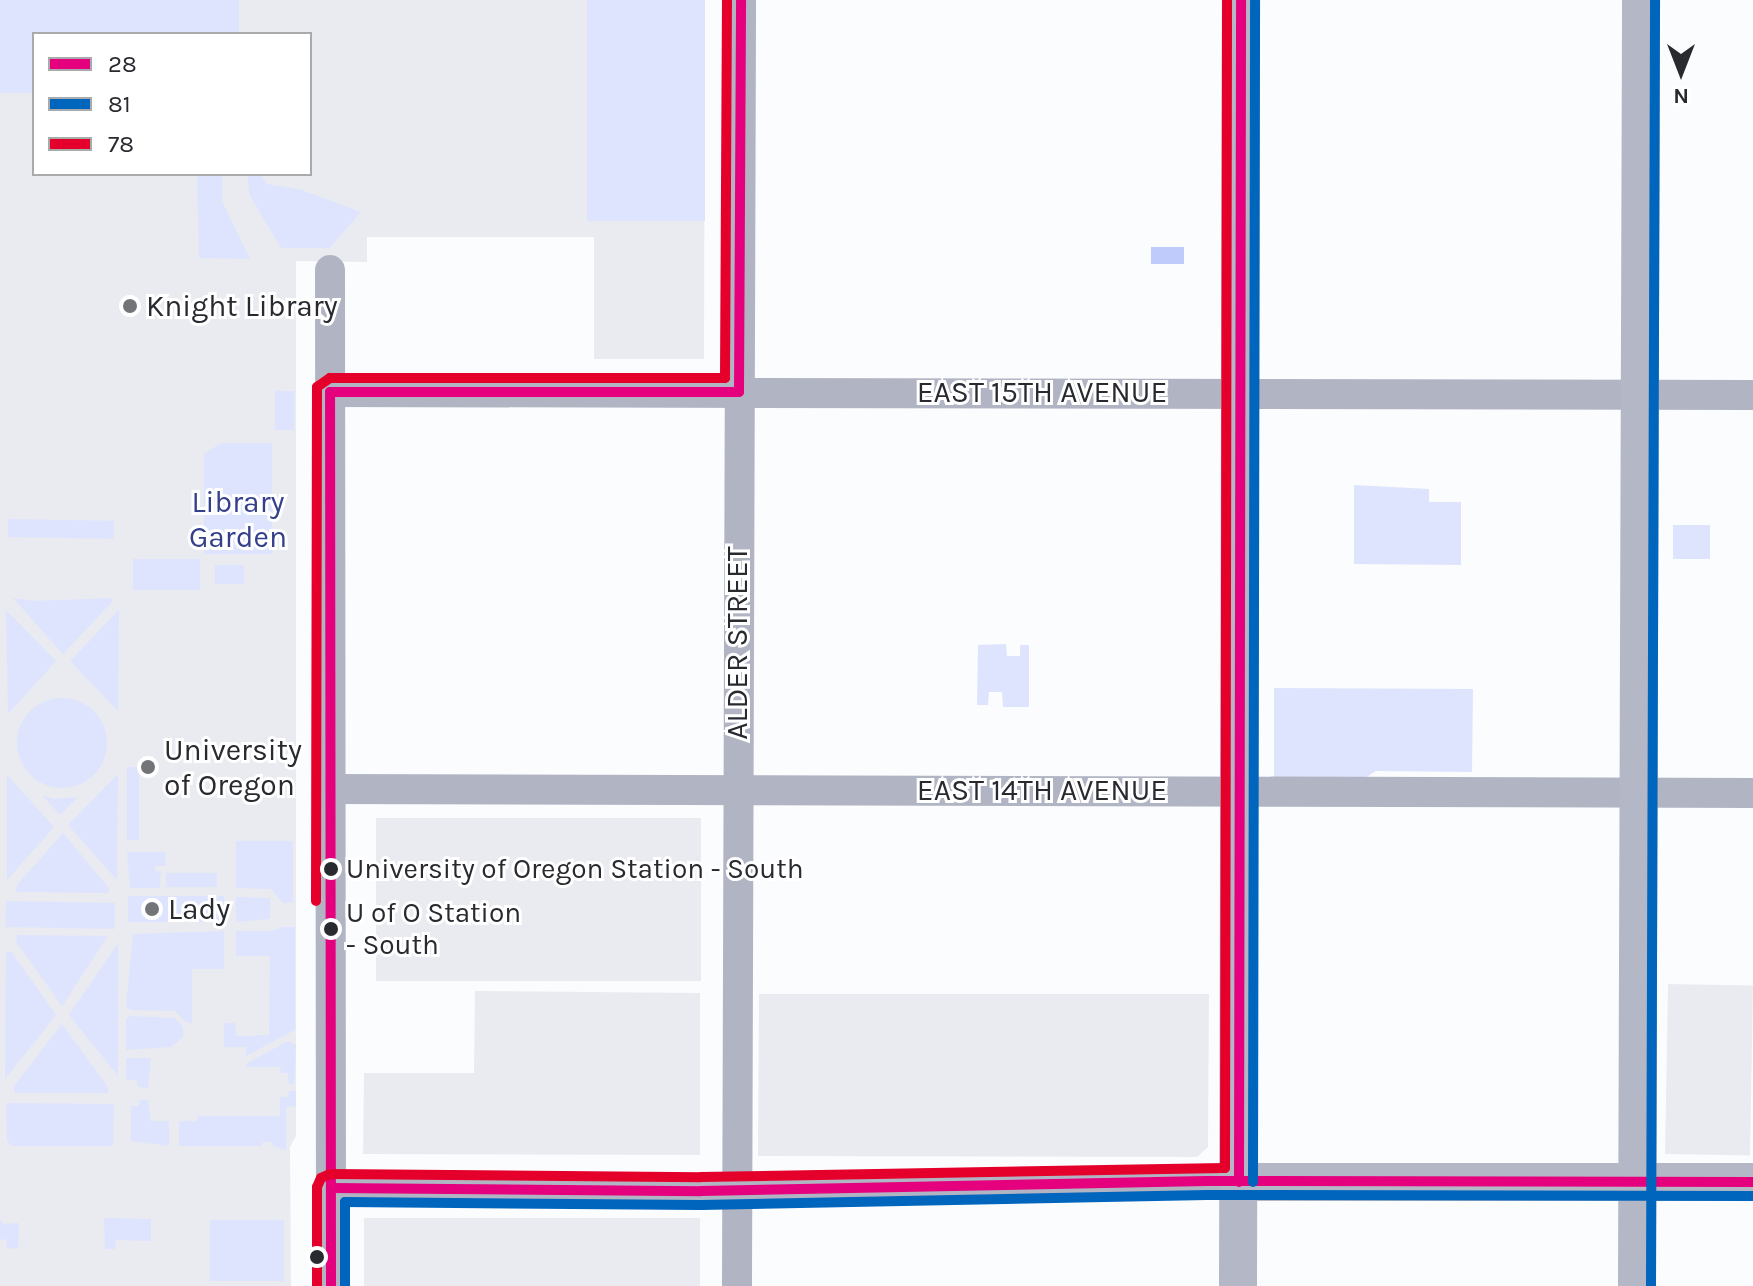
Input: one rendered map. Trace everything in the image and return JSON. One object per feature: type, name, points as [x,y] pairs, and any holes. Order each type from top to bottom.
[{"type":"main road","points":[[1238,1286],[1241,0]]},
{"type":"main road","points":[[1637,1286],[1641,0]]},
{"type":"main road","points":[[1239,1182],[1753,1182]]},
{"type":"street","name":"ALDER STREET","points":[[737,1286],[741,0]]},
{"type":"street","points":[[330,270],[331,1286]]},
{"type":"street","name":"EAST 15TH AVENUE","points":[[330,392],[1753,395]]},
{"type":"street","name":"EAST 14TH AVENUE","points":[[330,789],[1753,793]]},
{"type":"street","points":[[331,1188],[735,1188],[1239,1182]]},
{"type":"shaded area","name":"University of Oregon","points":[[0,0],[705,0],[704,359],[594,359],[594,237],[367,237],[367,262],[296,261],[296,1136],[290,1147],[291,1286],[0,1286]]},
{"type":"shaded area","name":"University of Oregon","points":[[376,818],[701,818],[701,981],[376,981]]},
{"type":"shaded area","points":[[1668,984],[1753,985],[1750,1155],[1665,1154]]},
{"type":"shaded area","points":[[475,991],[700,993],[700,1155],[363,1154],[364,1073],[474,1073]]},
{"type":"shaded area","points":[[759,994],[1209,994],[1208,1147],[1197,1157],[758,1156]]},
{"type":"shaded area","points":[[364,1218],[700,1218],[700,1286],[364,1286]]},
{"type":"green space","points":[[0,0],[239,0],[239,32],[32,32],[32,93],[0,93]]},
{"type":"green space","points":[[587,0],[705,0],[705,221],[587,221]]},
{"type":"green space","points":[[197,176],[222,176],[222,201],[250,259],[199,258]]},
{"type":"green space","points":[[247,176],[261,176],[267,184],[302,190],[361,212],[330,248],[281,248],[250,196]]},
{"type":"green space","points":[[275,391],[294,391],[294,430],[275,430]]},
{"type":"green space","name":"Library Garden","points":[[221,443],[272,443],[272,554],[204,554],[204,454]]},
{"type":"green space","points":[[1354,485],[1429,489],[1429,502],[1461,502],[1461,565],[1354,564]]},
{"type":"green space","points":[[8,519],[114,521],[114,539],[8,537]]},
{"type":"green space","points":[[1673,525],[1710,525],[1710,559],[1673,559]]},
{"type":"green space","points":[[133,559],[200,559],[200,590],[133,590]]},
{"type":"green space","points":[[215,565],[244,565],[244,584],[215,584]]},
{"type":"green space","points":[[13,598],[35,601],[112,598],[112,602],[63,654]]},
{"type":"green space","points":[[6,610],[56,661],[8,714]]},
{"type":"green space","points":[[119,610],[118,711],[70,661]]},
{"type":"green space","points":[[1006,644],[1007,656],[1020,656],[1020,645],[1029,645],[1029,707],[1003,707],[1002,692],[989,692],[988,705],[977,705],[978,645]]},
{"type":"green space","points":[[1274,688],[1473,689],[1472,772],[1376,771],[1365,778],[1274,778]]},
{"type":"green space","points":[[53,698],[71,698],[87,705],[100,718],[107,734],[107,752],[100,768],[87,781],[71,788],[53,788],[37,781],[24,768],[17,752],[17,734],[24,718],[37,705]]},
{"type":"green space","points":[[127,767],[139,767],[139,840],[127,840]]},
{"type":"green space","points":[[118,774],[117,880],[68,825]]},
{"type":"green space","points":[[7,775],[54,827],[7,880]]},
{"type":"green space","points":[[42,795],[55,799],[78,797],[60,815]]},
{"type":"green space","points":[[63,833],[109,888],[109,893],[16,892],[17,885]]},
{"type":"green space","points":[[236,841],[293,841],[293,902],[283,903],[271,889],[236,888]]},
{"type":"green space","points":[[127,852],[165,852],[166,866],[155,866],[155,871],[161,871],[160,888],[130,888]]},
{"type":"green space","points":[[166,873],[217,873],[217,887],[166,887]]},
{"type":"green space","points":[[128,896],[224,896],[224,922],[128,922]]},
{"type":"green space","points":[[236,897],[270,898],[270,919],[236,922]]},
{"type":"green space","points":[[6,901],[115,903],[115,929],[6,927]]},
{"type":"green space","points":[[295,927],[295,1030],[246,1056],[246,1047],[224,1047],[224,1023],[235,1023],[236,1036],[269,1035],[270,956],[236,956],[236,931],[272,931]]},
{"type":"green space","points":[[224,931],[224,969],[192,969],[192,1023],[186,1022],[175,1011],[130,1010],[126,1006],[133,934]]},
{"type":"green space","points":[[16,935],[108,936],[62,1006],[17,943]]},
{"type":"green space","points":[[118,943],[118,1076],[69,1015]]},
{"type":"green space","points":[[11,951],[56,1015],[5,1079],[6,952]]},
{"type":"green space","points":[[130,1016],[175,1018],[183,1027],[183,1037],[171,1047],[126,1050],[126,1019]]},
{"type":"green space","points":[[62,1024],[108,1087],[108,1093],[14,1093],[14,1086]]},
{"type":"green space","points":[[288,1041],[296,1045],[294,1084],[289,1084],[288,1073],[281,1073],[280,1067],[246,1067],[246,1064]]},
{"type":"green space","points":[[126,1058],[151,1058],[148,1088],[138,1087],[136,1080],[126,1080]]},
{"type":"green space","points":[[289,1091],[296,1091],[296,1106],[286,1107],[286,1150],[273,1146],[272,1142],[263,1142],[262,1146],[179,1146],[179,1121],[197,1121],[198,1116],[280,1116],[280,1097],[288,1097]]},
{"type":"green space","points":[[140,1100],[148,1100],[151,1121],[169,1121],[169,1146],[131,1141],[131,1106],[138,1106]]},
{"type":"green space","points":[[6,1103],[114,1104],[113,1146],[12,1146],[7,1141]]},
{"type":"green space","points":[[104,1218],[151,1219],[151,1241],[116,1240],[115,1249],[105,1249]]},
{"type":"green space","points":[[0,1220],[4,1224],[19,1223],[18,1249],[7,1248],[6,1240],[0,1239]]},
{"type":"green space","points":[[210,1220],[284,1220],[284,1281],[210,1281]]},
{"type":"water","points":[[1151,247],[1184,247],[1184,264],[1151,264]]},
{"type":"transit line","name":"78","points":[[316,901],[317,387],[330,378],[725,378],[727,0]]},
{"type":"transit line","name":"28","points":[[331,1286],[330,392],[739,392],[741,0]]},
{"type":"transit line","name":"78","points":[[317,1286],[317,1187],[321,1178],[330,1174],[701,1177],[1225,1168],[1227,0]]},
{"type":"transit line","name":"28","points":[[1239,1182],[1241,0]]},
{"type":"transit line","name":"81","points":[[1253,1182],[1255,0]]},
{"type":"transit line","name":"81","points":[[1651,1286],[1655,0]]},
{"type":"transit line","name":"28","points":[[331,1188],[701,1191],[1207,1181],[1753,1182]]},
{"type":"transit line","name":"81","points":[[345,1286],[345,1202],[701,1205],[1207,1195],[1753,1196]]},
{"type":"place","name":"Knight Library","points":[[130,306]]},
{"type":"place","name":"University of Oregon","points":[[148,767]]},
{"type":"place","name":"University of Oregon Station - South","points":[[331,869]]},
{"type":"place","name":"Lady","points":[[152,909]]},
{"type":"place","name":"U of O Station - South","points":[[331,929]]}]
